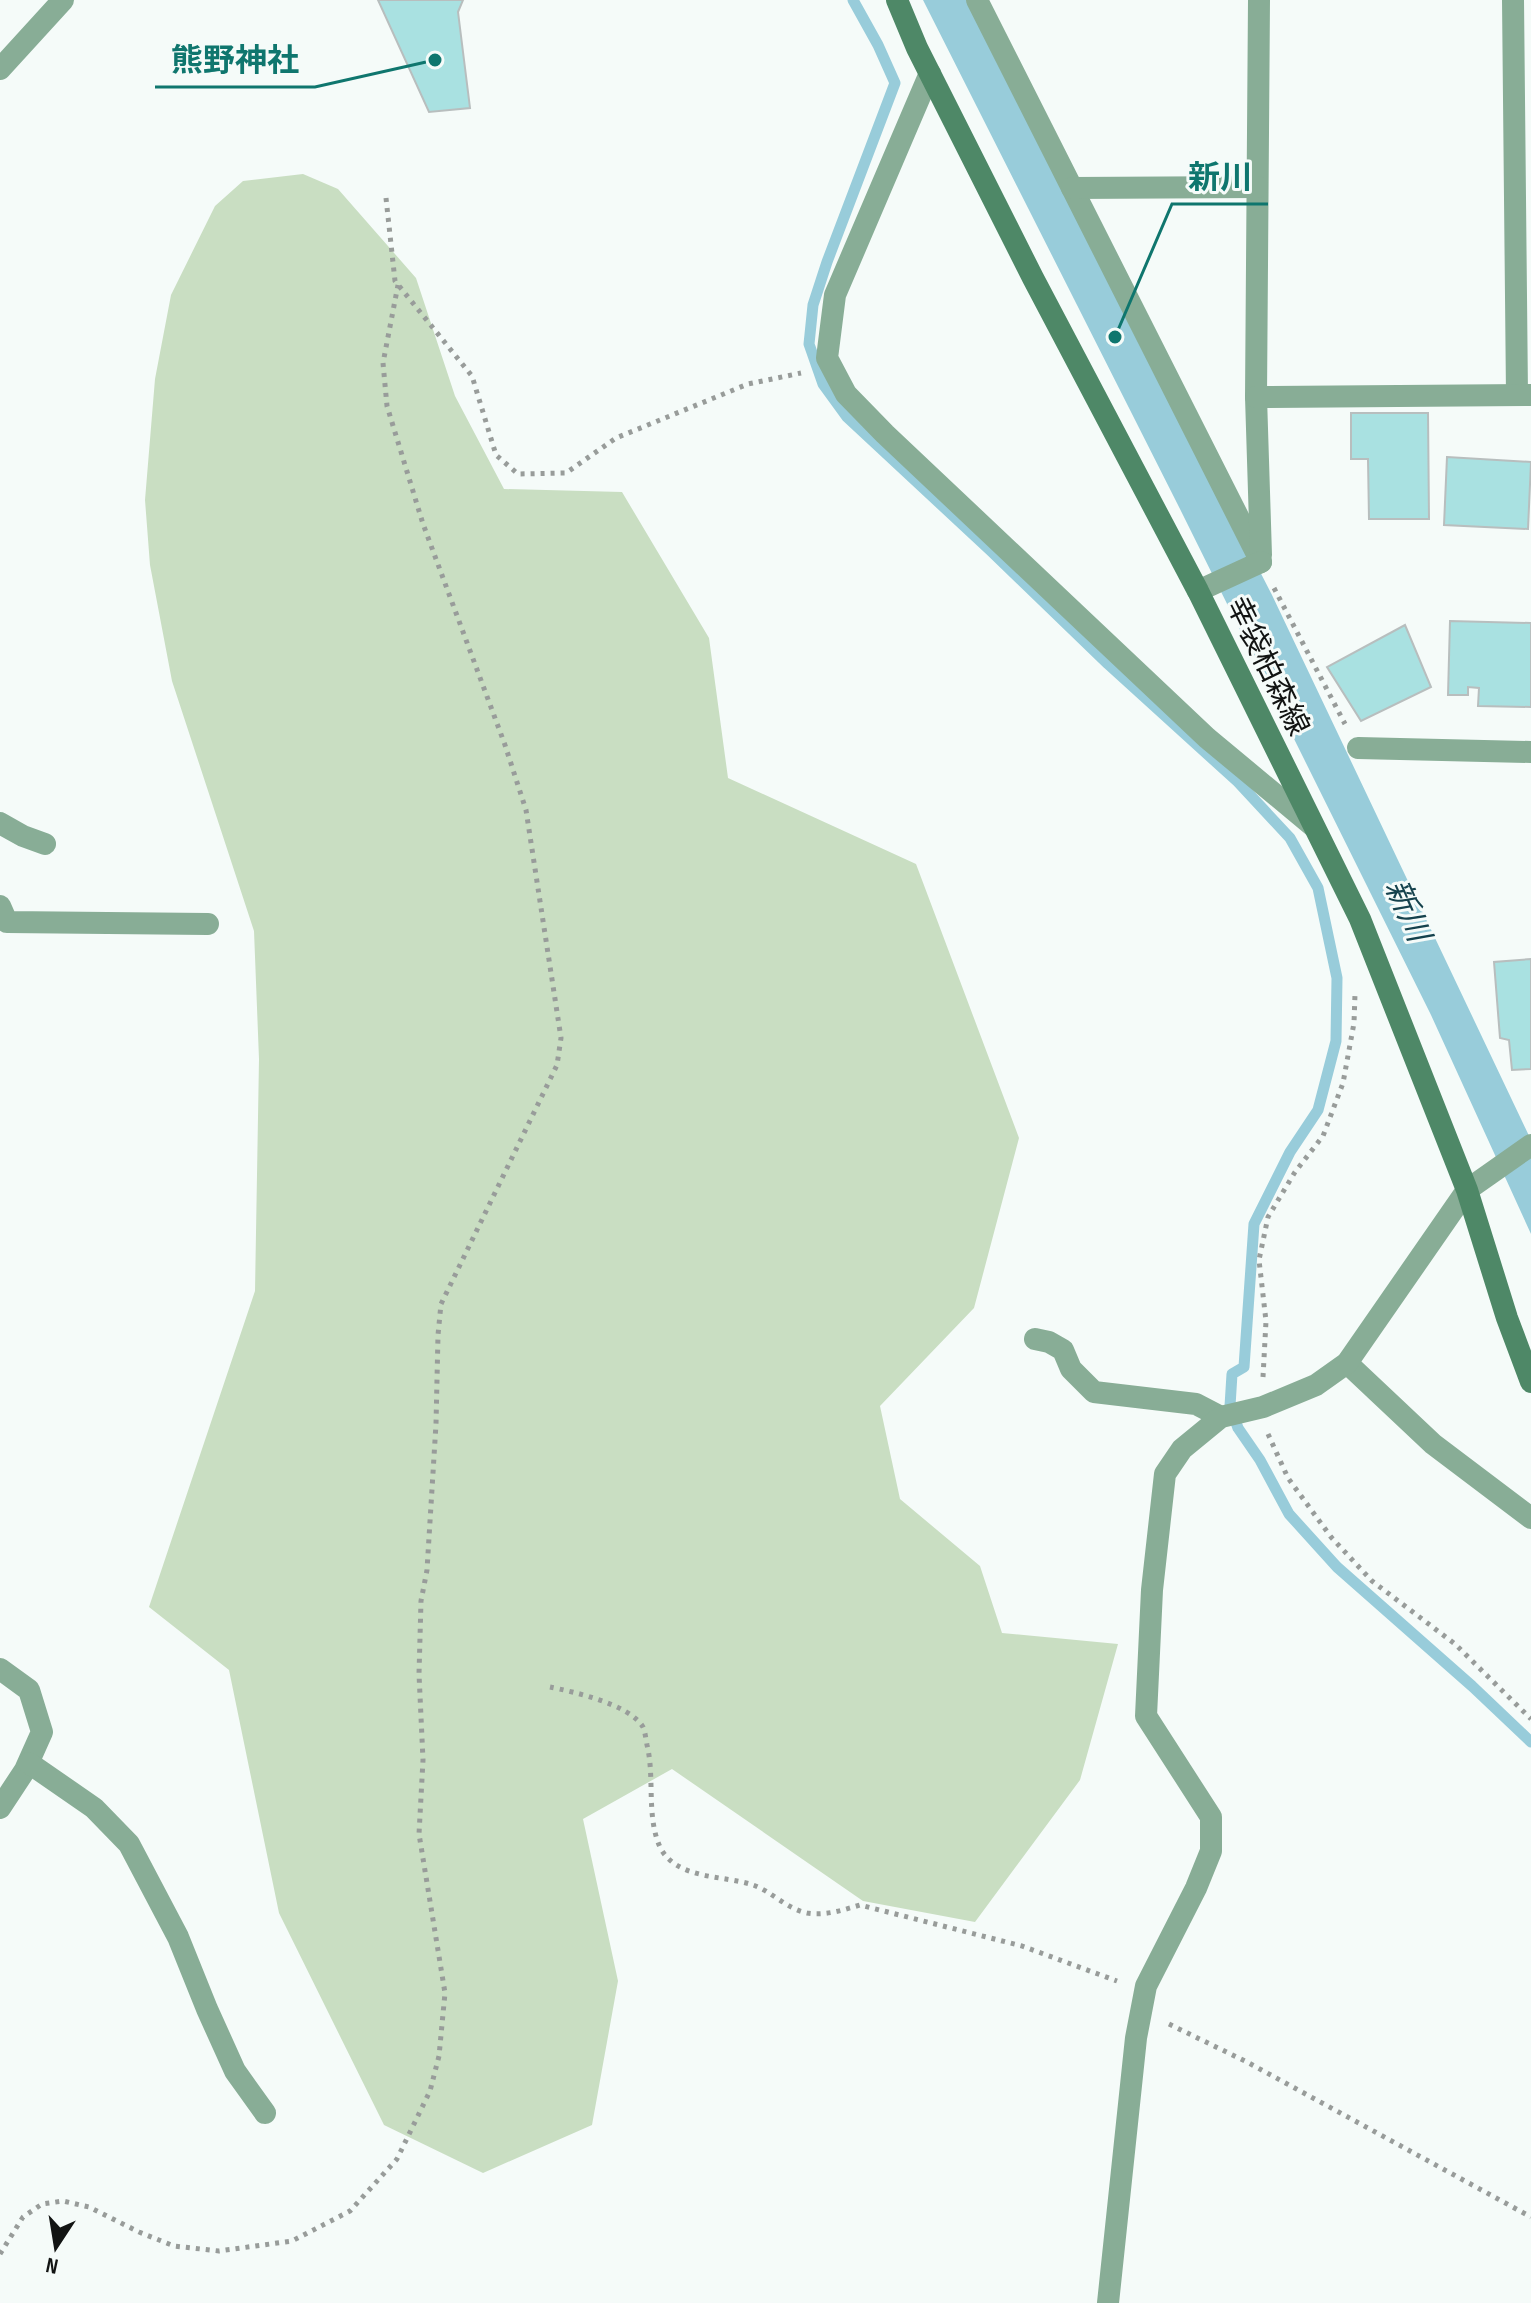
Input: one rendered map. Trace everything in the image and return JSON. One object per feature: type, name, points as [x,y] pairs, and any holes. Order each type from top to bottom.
[{"type":"main road","name":"幸袋柏森線","points":[[897,0],[930,73],[1033,278],[1204,588],[1313,826],[1360,919],[1467,1190],[1507,1318],[1531,1382]]},
{"type":"street","points":[[2,62],[63,0]]},
{"type":"street","points":[[977,0],[1261,562]]},
{"type":"street","points":[[1259,0],[1256,397],[1261,562]]},
{"type":"street","points":[[1256,397],[1524,395],[1513,0]]},
{"type":"street","points":[[930,73],[835,295],[827,358],[831,366],[846,394],[885,434],[1207,738],[1313,826]]},
{"type":"street","points":[[1072,188],[1257,187]]},
{"type":"street","points":[[1204,588],[1261,562]]},
{"type":"street","points":[[1358,748],[1531,752]]},
{"type":"street","points":[[0,823],[45,844]]},
{"type":"street","points":[[0,906],[7,922],[208,924]]},
{"type":"street","points":[[1108,2303],[1136,2038],[1146,1986],[1196,1888],[1211,1851],[1211,1817],[1146,1716],[1152,1590],[1165,1474],[1182,1449],[1221,1417],[1263,1407],[1316,1385],[1347,1363],[1467,1190],[1531,1145]]},
{"type":"street","points":[[1035,1339],[1063,1350],[1071,1369],[1094,1392],[1196,1404],[1221,1417]]},
{"type":"street","points":[[1347,1363],[1433,1444],[1531,1518]]},
{"type":"street","points":[[0,1669],[29,1690],[42,1732],[29,1763],[0,1808]]},
{"type":"street","points":[[29,1763],[94,1808],[129,1844],[178,1937],[235,2071],[265,2113]]},
{"type":"path","points":[[386,198],[395,281],[472,376],[496,455],[518,474],[566,473],[616,438],[748,384],[831,366]]},
{"type":"path","points":[[0,2254],[23,2217],[42,2204],[63,2201],[89,2207],[174,2246],[219,2251],[292,2241],[350,2211],[397,2159],[430,2091],[439,2056],[445,1993],[419,1834],[423,1760],[419,1674],[441,1304],[557,1065],[561,1038],[526,810],[423,524],[387,406],[383,363],[398,285]]},
{"type":"path","points":[[1261,562],[1358,748]]},
{"type":"path","points":[[550,1687],[586,1695],[621,1708],[643,1726],[650,1757],[651,1808],[661,1848],[678,1865],[708,1877],[754,1885],[805,1913],[837,1912],[860,1905],[1022,1946],[1120,1982],[1146,1986]]},
{"type":"path","points":[[1141,2010],[1247,2062],[1531,2217]]},
{"type":"green space","points":[[303,174],[338,189],[416,278],[455,396],[504,489],[622,492],[709,638],[728,778],[916,864],[1019,1138],[974,1308],[880,1406],[900,1499],[980,1566],[1002,1633],[1118,1644],[1080,1780],[975,1922],[863,1901],[672,1769],[583,1819],[618,1981],[592,2125],[483,2173],[384,2125],[279,1913],[229,1670],[149,1607],[255,1291],[259,1059],[254,931],[172,681],[150,565],[145,500],[155,379],[171,295],[215,206],[243,181]]},
{"type":"water","points":[[923,0],[966,0],[1272,595],[1531,1140],[1531,1234],[1431,1015]]},
{"type":"building","points":[[378,0],[463,0],[458,12],[470,108],[429,112]]},
{"type":"building","points":[[1351,413],[1428,413],[1429,519],[1369,519],[1368,459],[1351,459]]},
{"type":"building","points":[[1447,457],[1531,462],[1528,529],[1444,525]]},
{"type":"building","points":[[1450,621],[1531,623],[1531,707],[1478,706],[1479,688],[1468,687],[1468,695],[1448,695]]},
{"type":"building","points":[[1405,625],[1431,687],[1361,721],[1327,667]]},
{"type":"building","points":[[1531,959],[1531,1069],[1512,1070],[1509,1040],[1500,1038],[1494,962]]},
{"type":"waterway","points":[[853,0],[895,83],[813,305],[809,344],[823,384],[847,417],[1108,664],[1238,782],[1290,838],[1318,888],[1337,978],[1336,1041],[1318,1110],[1290,1152],[1254,1224],[1244,1367],[1232,1374],[1230,1406],[1238,1428],[1260,1460],[1289,1514],[1337,1567],[1531,1742]]},
{"type":"place","name":"熊野神社","points":[[435,60]]},
{"type":"place","name":"新川","points":[[1115,337]]}]
